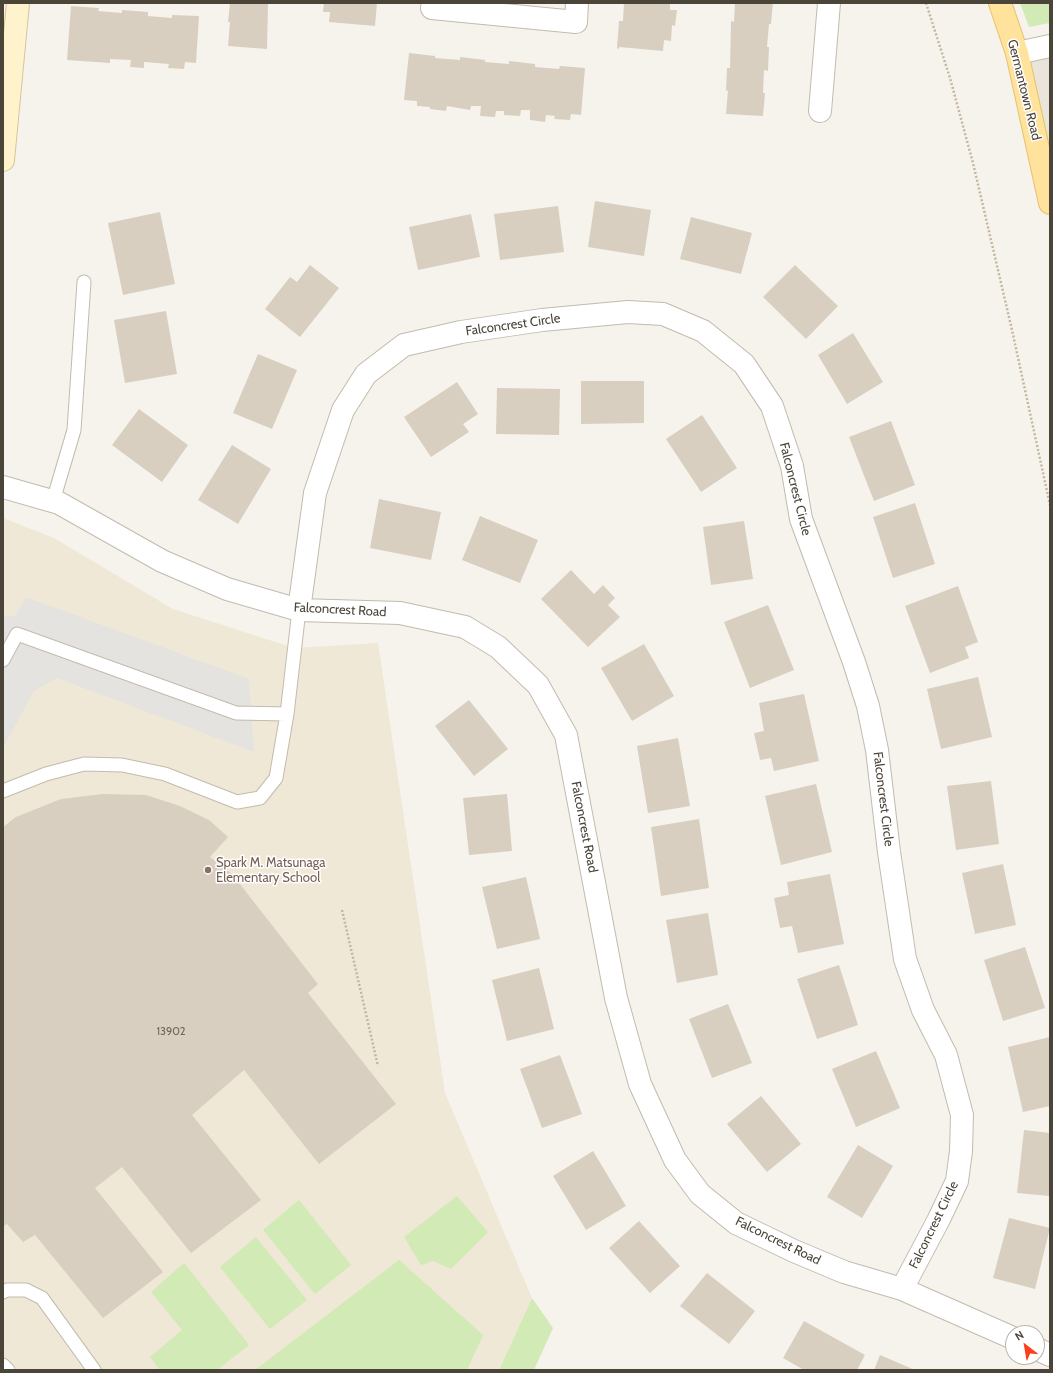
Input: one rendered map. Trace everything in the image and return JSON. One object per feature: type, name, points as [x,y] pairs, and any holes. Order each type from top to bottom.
[{"type":"main road","points":[[3,160],[18,3]]},
{"type":"main road","name":"Germantown Road","points":[[1000,3],[1017,53],[1050,202]]},
{"type":"street","points":[[433,3],[432,8],[576,22],[577,3]]},
{"type":"street","points":[[820,111],[829,3]]},
{"type":"street","points":[[1017,53],[1050,46]]},
{"type":"street","name":"Falconcrest Circle","points":[[299,610],[314,493],[343,410],[366,374],[404,345],[462,332],[542,320],[628,312],[663,314],[703,331],[744,364],[772,406],[792,466],[801,519],[854,662],[868,706],[877,750],[889,852],[905,959],[924,1010],[946,1055],[962,1115],[961,1151],[957,1181],[939,1219],[902,1289]]},
{"type":"street","name":"Falconcrest Road","points":[[3,487],[59,503],[162,561],[227,589],[299,610],[400,613],[465,627],[498,647],[538,685],[566,734],[616,998],[640,1084],[675,1160],[700,1194],[736,1222],[794,1250],[844,1272],[902,1289],[1005,1334]]},
{"type":"lane","points":[[53,501],[74,430],[84,282]]},
{"type":"lane","points":[[3,791],[46,774],[84,764],[122,765],[164,774],[236,802],[260,798],[276,778],[288,714],[299,610]]},
{"type":"lane","points":[[3,660],[17,634],[236,713],[288,714]]},
{"type":"lane","points":[[3,1292],[7,1290],[26,1290],[42,1298],[94,1370]]},
{"type":"lane","points":[[3,1365],[8,1370]]},
{"type":"path","points":[[926,3],[950,78],[973,163],[1012,330],[1050,505]]},
{"type":"path","points":[[342,910],[378,1066]]},
{"type":"shaded area","points":[[1050,52],[1050,214],[1017,53]]},
{"type":"shaded area","name":"Spark M. Matsunaga Elementary School","points":[[3,518],[54,538],[173,609],[294,648],[378,643],[445,1093],[532,1298],[499,1370],[3,1370]]},
{"type":"shaded area","points":[[26,597],[249,679],[254,752],[57,678],[34,691],[3,748],[3,616],[15,616]]},
{"type":"green space","points":[[1020,3],[1050,3],[1050,23],[1029,27]]},
{"type":"green space","points":[[457,1196],[488,1232],[451,1269],[433,1261],[421,1265],[404,1237]]},
{"type":"green space","points":[[299,1200],[351,1265],[315,1294],[263,1230]]},
{"type":"green space","points":[[256,1237],[307,1300],[270,1329],[220,1267]]},
{"type":"green space","points":[[399,1260],[483,1335],[467,1370],[255,1370]]},
{"type":"green space","points":[[184,1263],[249,1345],[217,1370],[160,1370],[150,1357],[182,1330],[151,1292]]},
{"type":"green space","points":[[532,1298],[553,1328],[534,1370],[499,1370]]},
{"type":"building","points":[[230,3],[268,3],[267,49],[228,46]]},
{"type":"building","points":[[324,3],[377,3],[375,26],[329,22],[330,12],[323,12]]},
{"type":"building","points":[[624,3],[670,3],[670,10],[677,10],[675,26],[672,25],[671,41],[664,40],[663,51],[617,48],[619,21],[623,21]]},
{"type":"building","points":[[735,3],[773,3],[767,47],[769,47],[768,71],[764,70],[763,93],[765,93],[763,116],[726,114],[728,90],[726,91],[727,68],[730,68],[731,21],[734,22]]},
{"type":"building","points":[[71,6],[99,8],[98,11],[122,13],[122,10],[148,12],[148,16],[172,18],[172,15],[199,16],[196,63],[185,62],[184,69],[168,68],[169,64],[144,62],[144,68],[130,67],[131,60],[110,59],[110,63],[67,60]]},
{"type":"building","points":[[409,53],[435,56],[435,58],[460,60],[460,57],[485,60],[485,62],[509,64],[509,61],[535,64],[535,67],[559,69],[560,66],[585,68],[581,115],[571,114],[570,120],[554,119],[555,116],[546,115],[545,122],[530,120],[530,110],[521,110],[520,116],[504,115],[504,111],[496,111],[495,117],[480,116],[481,106],[471,106],[470,110],[447,106],[446,111],[430,109],[430,107],[417,106],[417,101],[404,100]]},
{"type":"building","points":[[595,201],[651,210],[644,256],[588,247]]},
{"type":"building","points":[[558,206],[564,252],[500,260],[494,214]]},
{"type":"building","points":[[160,212],[175,284],[123,295],[108,223]]},
{"type":"building","points":[[471,214],[480,257],[418,270],[409,227]]},
{"type":"building","points":[[691,217],[752,233],[741,274],[680,259]]},
{"type":"building","points":[[310,265],[339,288],[300,337],[265,309],[290,277],[297,282]]},
{"type":"building","points":[[795,265],[838,306],[806,339],[763,297]]},
{"type":"building","points":[[166,311],[177,374],[125,383],[114,320]]},
{"type":"building","points":[[853,333],[883,382],[847,404],[818,355]]},
{"type":"building","points":[[258,354],[297,370],[272,429],[233,413]]},
{"type":"building","points":[[581,381],[644,381],[644,423],[581,424]]},
{"type":"building","points":[[457,382],[478,414],[463,424],[469,432],[431,457],[404,417]]},
{"type":"building","points":[[497,388],[560,389],[559,435],[496,434]]},
{"type":"building","points":[[139,409],[188,445],[162,482],[112,445]]},
{"type":"building","points":[[702,415],[737,468],[701,492],[666,439]]},
{"type":"building","points":[[891,421],[915,485],[874,501],[849,437]]},
{"type":"building","points":[[232,445],[271,469],[238,524],[198,500]]},
{"type":"building","points":[[379,499],[441,512],[431,560],[370,548]]},
{"type":"building","points":[[915,503],[935,564],[893,578],[873,517]]},
{"type":"building","points":[[480,516],[538,540],[520,583],[462,560]]},
{"type":"building","points":[[744,521],[753,579],[711,585],[703,527]]},
{"type":"building","points":[[571,570],[594,594],[603,585],[615,598],[608,605],[620,617],[588,647],[541,599]]},
{"type":"building","points":[[958,586],[978,642],[965,647],[969,658],[930,673],[905,606]]},
{"type":"building","points":[[768,605],[794,670],[750,688],[724,622]]},
{"type":"building","points":[[644,644],[674,696],[632,721],[601,668]]},
{"type":"building","points":[[978,677],[992,737],[941,749],[927,689]]},
{"type":"building","points":[[804,694],[819,761],[774,771],[771,758],[760,760],[754,733],[764,731],[759,703]]},
{"type":"building","points":[[469,700],[508,749],[474,776],[435,726]]},
{"type":"building","points":[[678,738],[690,806],[648,813],[637,746]]},
{"type":"building","points":[[991,781],[999,844],[956,850],[947,786]]},
{"type":"building","points":[[816,784],[832,852],[781,865],[765,796]]},
{"type":"building","points":[[103,794],[146,795],[180,806],[209,820],[228,837],[210,857],[232,874],[318,984],[308,993],[396,1104],[319,1164],[244,1070],[192,1115],[261,1200],[191,1253],[122,1167],[95,1188],[163,1272],[103,1318],[35,1235],[23,1242],[7,1224],[3,1226],[3,827],[16,817],[61,799]]},
{"type":"building","points":[[507,794],[512,851],[469,855],[463,798]]},
{"type":"building","points":[[699,819],[709,888],[661,896],[651,827]]},
{"type":"building","points":[[1003,864],[1016,925],[975,934],[962,873]]},
{"type":"building","points":[[830,874],[844,944],[798,953],[792,926],[780,928],[774,898],[789,895],[787,882]]},
{"type":"building","points":[[526,877],[540,939],[497,949],[482,887]]},
{"type":"building","points":[[708,913],[718,975],[677,983],[666,920]]},
{"type":"building","points":[[1025,947],[1045,1008],[1003,1021],[984,960]]},
{"type":"building","points":[[839,965],[858,1025],[817,1039],[797,979]]},
{"type":"building","points":[[539,968],[554,1029],[507,1041],[492,980]]},
{"type":"building","points":[[728,1004],[752,1063],[712,1078],[689,1019]]},
{"type":"building","points":[[1050,1037],[1050,1106],[1023,1112],[1008,1047]]},
{"type":"building","points":[[876,1051],[900,1108],[856,1127],[832,1069]]},
{"type":"building","points":[[560,1055],[582,1114],[542,1128],[520,1069]]},
{"type":"building","points":[[761,1096],[801,1144],[767,1172],[727,1124]]},
{"type":"building","points":[[1024,1130],[1050,1133],[1050,1196],[1017,1193]]},
{"type":"building","points":[[858,1145],[893,1166],[862,1218],[827,1197]]},
{"type":"building","points":[[593,1151],[626,1206],[586,1230],[553,1176]]},
{"type":"building","points":[[1009,1218],[1050,1228],[1035,1289],[993,1278]]},
{"type":"building","points":[[639,1221],[680,1266],[650,1293],[609,1248]]},
{"type":"building","points":[[707,1273],[755,1311],[729,1344],[680,1306]]},
{"type":"building","points":[[804,1321],[865,1355],[857,1370],[804,1370],[783,1358]]},
{"type":"building","points":[[880,1355],[915,1370],[874,1370]]},
{"type":"place","name":"Spark M. Matsunaga Elementary School","points":[[208,870]]}]
